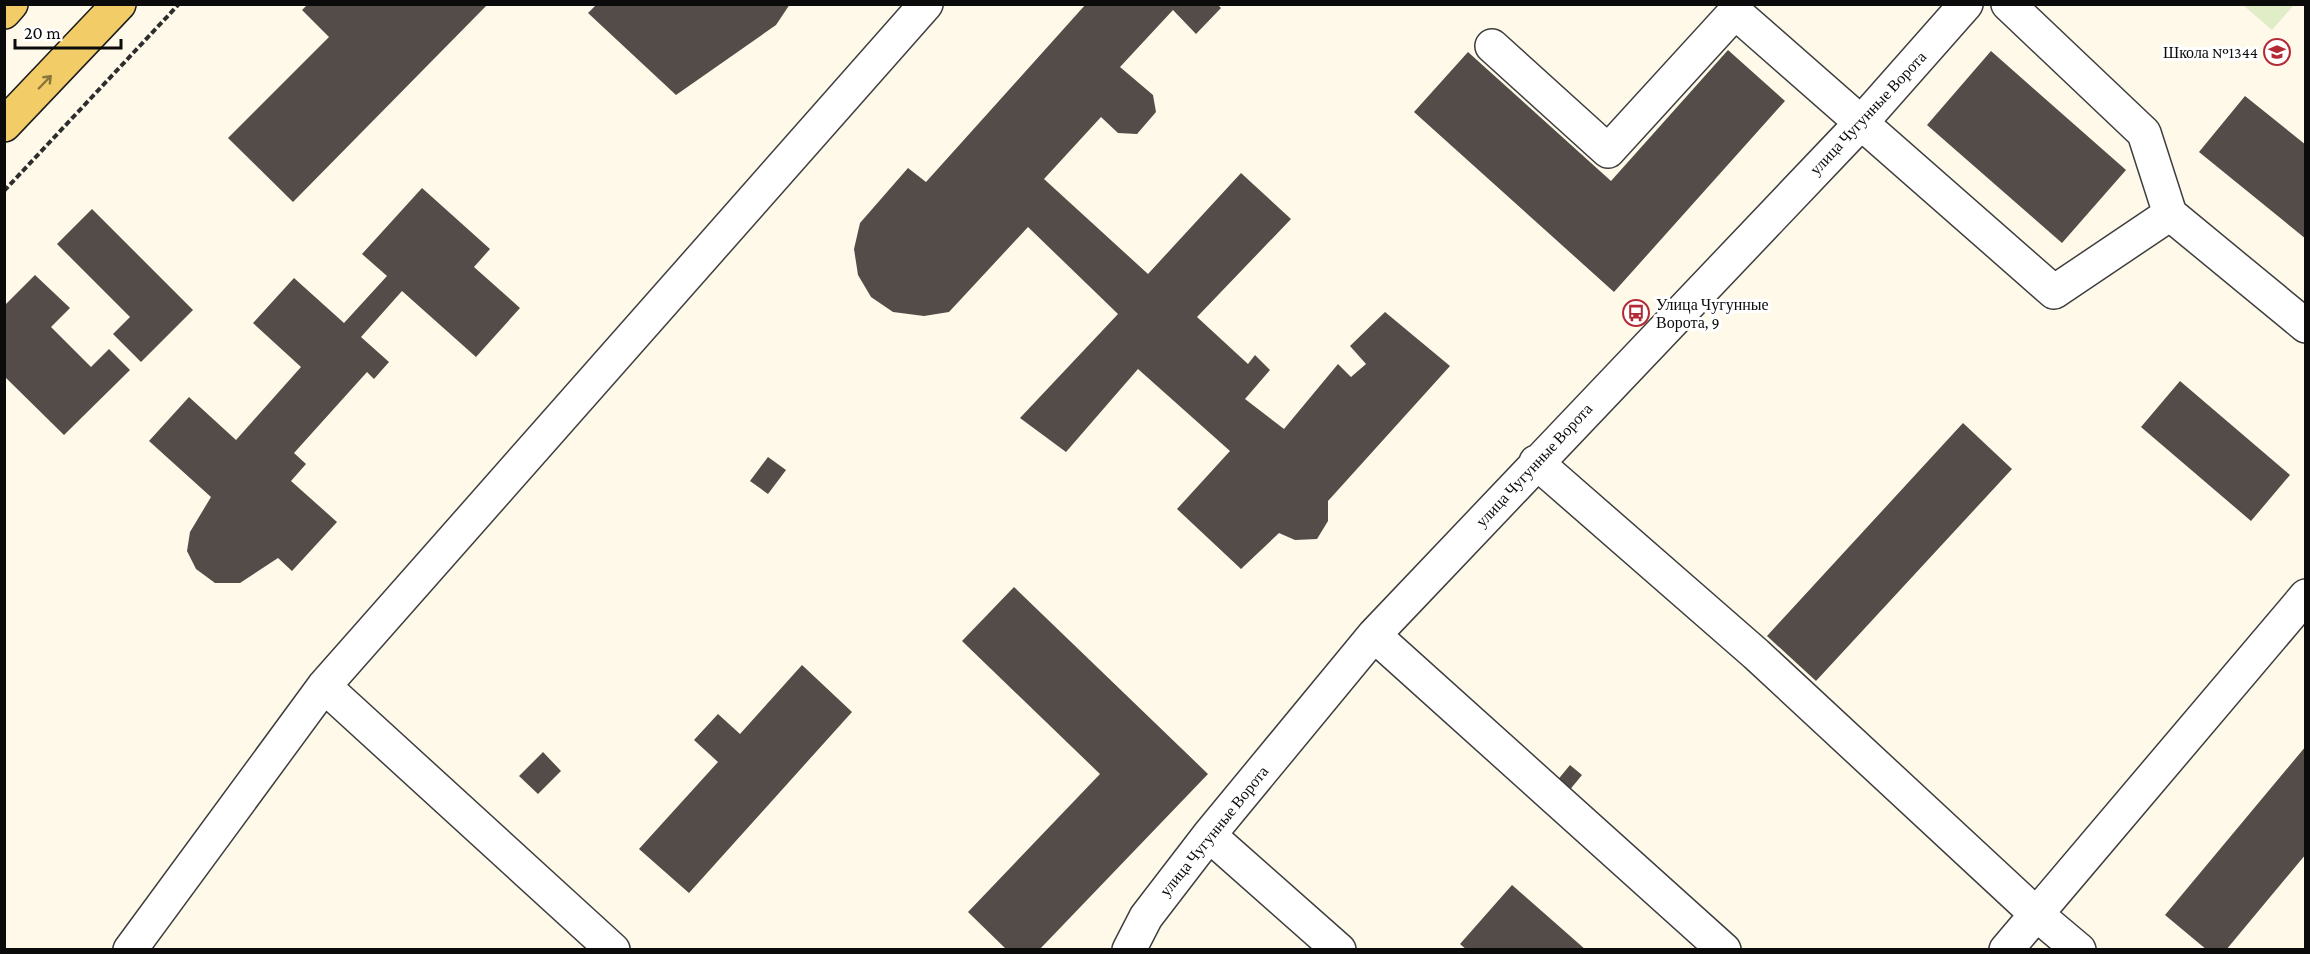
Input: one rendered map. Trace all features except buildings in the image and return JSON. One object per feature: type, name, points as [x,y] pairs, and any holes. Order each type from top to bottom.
[{"type":"main road","points":[[4,12],[11,4]]},
{"type":"main road","points":[[4,125],[119,4]]},
{"type":"street","points":[[130,950],[324,686],[926,4]]},
{"type":"street","name":"улица Чугунные Ворота","points":[[1129,950],[1146,917],[1209,835],[1374,635],[1536,462],[1860,124],[1966,4]]},
{"type":"street","points":[[2008,4],[2144,133],[2170,214],[2306,326]]},
{"type":"street","points":[[1492,46],[1608,151],[1736,12],[1860,124],[2054,292],[2170,214]]},
{"type":"street","points":[[1536,462],[1756,654],[2035,914],[2079,950]]},
{"type":"street","points":[[2006,950],[2306,596]]},
{"type":"street","points":[[1374,635],[1724,950]]},
{"type":"street","points":[[324,686],[613,950]]},
{"type":"street","points":[[1209,835],[1339,950]]},
{"type":"path","points":[[4,191],[179,4]]},
{"type":"green space","points":[[2243,5],[2294,5],[2272,30]]},
{"type":"place","name":"Школа №1344","points":[[2277,52]]},
{"type":"place","name":"Улица Чугунные Ворота, 9","points":[[1636,313]]}]
